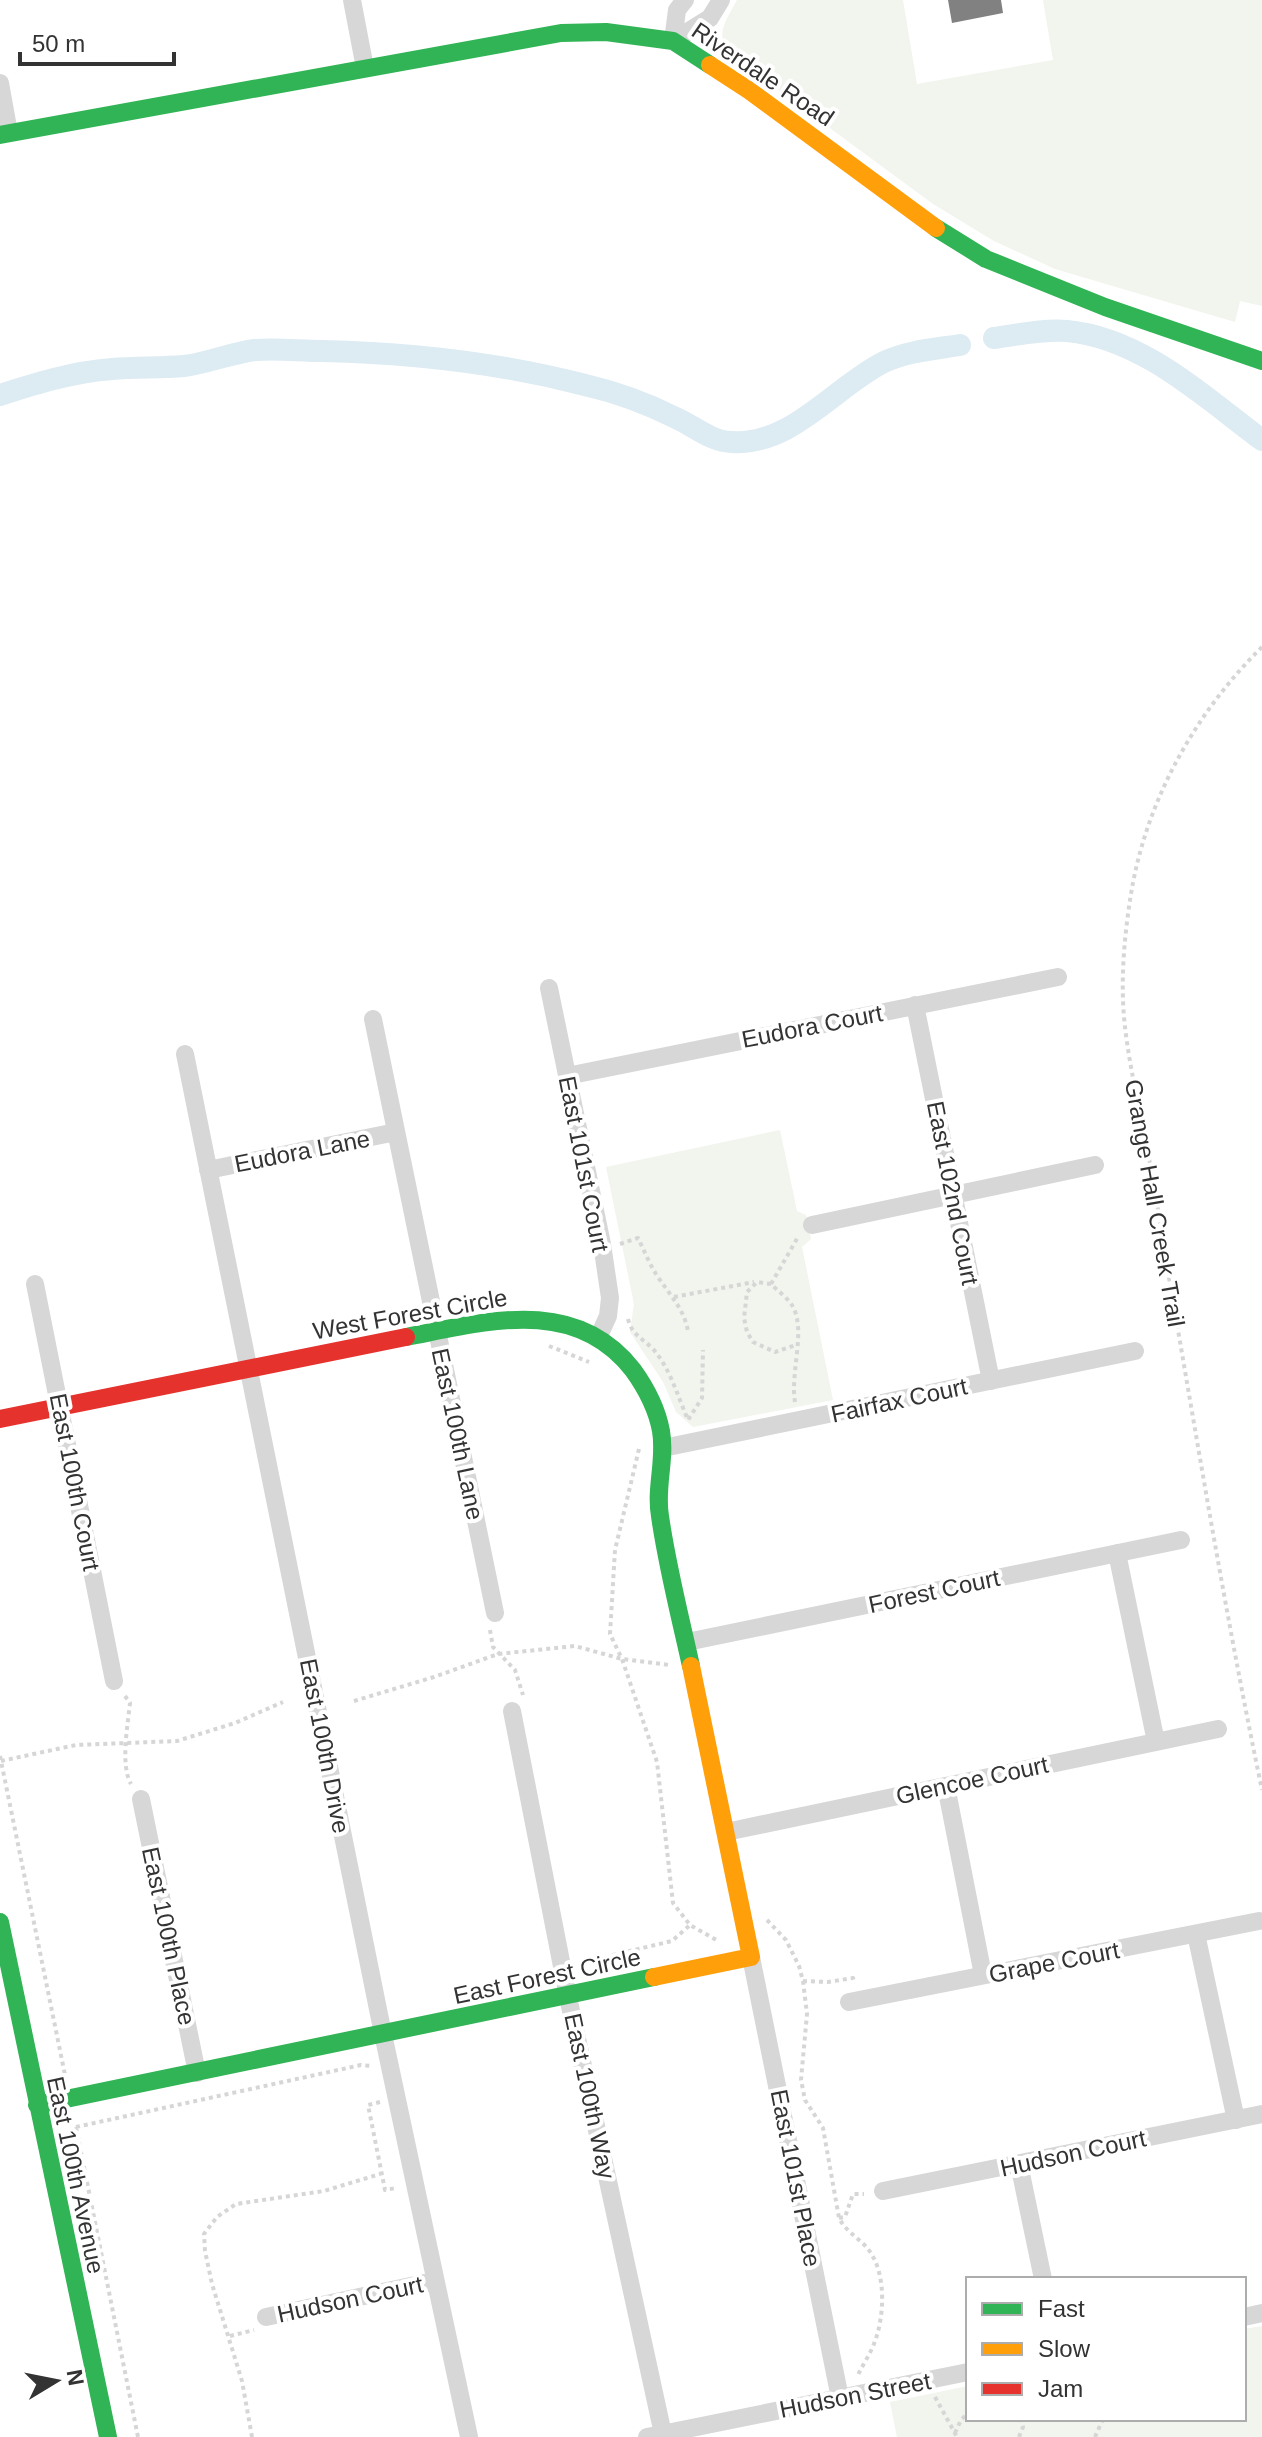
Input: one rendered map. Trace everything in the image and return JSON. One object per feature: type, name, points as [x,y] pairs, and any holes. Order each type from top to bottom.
[{"type":"street","points":[[352,0],[365,68]]},
{"type":"street","points":[[673,41],[677,10],[685,0]]},
{"type":"street","points":[[673,41],[710,18],[721,0]]},
{"type":"street","name":"Riverdale Road","points":[[5,134],[514,40],[606,32],[673,41],[750,91],[944,234],[986,259],[1105,307],[1262,361]]},
{"type":"street","points":[[0,83],[5,134]]},
{"type":"street","name":"Eudora Court","points":[[567,1076],[1058,977]]},
{"type":"street","name":"East 101st Court","points":[[549,988],[602,1244],[610,1298],[608,1316],[598,1338]]},
{"type":"street","name":"East 102nd Court","points":[[915,1005],[991,1381]]},
{"type":"street","name":"East 100th Lane","points":[[373,1019],[495,1613]]},
{"type":"street","name":"East 100th Drive","points":[[185,1054],[383,2034],[469,2437]]},
{"type":"street","name":"Eudora Lane","points":[[208,1170],[396,1132]]},
{"type":"street","points":[[812,1225],[1095,1165]]},
{"type":"street","name":"East 100th Court","points":[[35,1284],[114,1681]]},
{"type":"street","name":"West Forest Circle","points":[[0,1419],[493,1320],[518,1319],[569,1326],[598,1338],[614,1350],[646,1388],[656,1412],[663,1448],[659,1513],[687,1642]]},
{"type":"street","name":"Fairfax Court","points":[[663,1448],[1135,1351]]},
{"type":"street","name":"Forest Court","points":[[687,1642],[1181,1540]]},
{"type":"street","points":[[1117,1553],[1156,1742]]},
{"type":"street","points":[[687,1642],[751,1957]]},
{"type":"street","name":"East 100th Way","points":[[512,1711],[655,2435]]},
{"type":"street","name":"Glencoe Court","points":[[726,1832],[1218,1729]]},
{"type":"street","points":[[946,1786],[983,1975]]},
{"type":"street","name":"East 100th Place","points":[[141,1799],[197,2073]]},
{"type":"street","name":"Grape Court","points":[[854,2001],[1259,1921]]},
{"type":"street","name":"East 100th Avenue","points":[[0,1922],[108,2437]]},
{"type":"street","points":[[1196,1934],[1236,2120]]},
{"type":"street","name":"East Forest Circle","points":[[37,2105],[751,1957]]},
{"type":"street","name":"East 101st Place","points":[[751,1957],[840,2398]]},
{"type":"street","name":"Hudson Court","points":[[883,2191],[1262,2114]]},
{"type":"street","points":[[1019,2164],[1043,2277]]},
{"type":"street","name":"Hudson Court","points":[[266,2317],[434,2281]]},
{"type":"street","name":"Hudson Street","points":[[655,2435],[966,2372]]},
{"type":"path","name":"Grange Hall Creek Trail","points":[[1262,647],[1230,681],[1199,722],[1152,814],[1131,894],[1123,981],[1131,1069],[1239,1678],[1262,1790]]},
{"type":"path","points":[[771,1284],[796,1239],[812,1225]]},
{"type":"path","points":[[623,1256],[620,1243],[638,1238],[655,1273],[686,1319],[688,1331]]},
{"type":"path","points":[[757,1282],[747,1292],[744,1318],[753,1342],[775,1352],[796,1345]]},
{"type":"path","points":[[674,1297],[757,1282],[771,1284],[793,1306],[800,1327],[793,1390],[799,1421]]},
{"type":"path","points":[[629,1308],[628,1321],[632,1332],[653,1349],[672,1381],[688,1420],[702,1398],[703,1350]]},
{"type":"path","points":[[539,1343],[589,1362]]},
{"type":"path","points":[[639,1447],[615,1550],[610,1634],[622,1659],[657,1762],[673,1903],[690,1925],[718,1941]]},
{"type":"path","points":[[495,1613],[490,1629],[493,1647],[515,1670],[523,1697],[512,1711]]},
{"type":"path","points":[[354,1701],[498,1654],[575,1646],[622,1659],[691,1667]]},
{"type":"path","points":[[114,1681],[130,1703],[126,1742],[127,1777],[141,1799]]},
{"type":"path","points":[[1,1761],[76,1745],[177,1741],[235,1723],[283,1702]]},
{"type":"path","points":[[764,1905],[768,1921],[786,1940],[803,1981],[807,2014],[801,2080],[805,2100],[823,2128],[839,2218],[845,2229],[872,2253],[881,2278],[876,2340],[858,2375]]},
{"type":"path","points":[[590,1964],[613,1955],[672,1941],[690,1925]]},
{"type":"path","points":[[803,1981],[828,1982],[853,1978],[854,2001]]},
{"type":"path","points":[[76,2127],[361,2065],[373,2066],[378,2076]]},
{"type":"path","points":[[382,2101],[368,2105],[380,2174],[385,2190],[401,2187]]},
{"type":"path","points":[[252,2437],[242,2381],[210,2273],[204,2234],[217,2217],[236,2204],[324,2191],[380,2174]]},
{"type":"path","points":[[839,2218],[845,2217],[853,2194],[863,2193],[877,2203],[883,2202],[883,2191]]},
{"type":"path","points":[[926,2381],[956,2435]]},
{"type":"path","points":[[956,2435],[966,2415]]},
{"type":"shaded area","points":[[737,0],[903,0],[917,84],[1053,60],[1043,0],[1262,0],[1262,306],[1240,301],[1235,322],[1055,269],[994,241],[933,204],[728,53],[722,32]]},
{"type":"shaded area","points":[[780,1130],[797,1211],[806,1215],[811,1239],[802,1247],[833,1400],[693,1427],[676,1412],[663,1382],[630,1332],[634,1304],[606,1167]]},
{"type":"shaded area","points":[[1262,2326],[1262,2437],[897,2437],[890,2402],[966,2386],[966,2421],[1246,2421],[1246,2329]]},
{"type":"building","points":[[948,0],[1001,0],[1003,13],[952,23]]},
{"type":"waterway","points":[[994,338],[1067,331],[1121,345],[1195,388],[1262,440]]},
{"type":"waterway","points":[[0,395],[83,373],[184,366],[255,350],[388,354],[455,360],[553,377],[643,403],[723,441],[753,441],[793,425],[884,362],[912,353],[960,345]]},
{"type":"traffic: fast","points":[[0,135],[561,33],[606,32],[673,41],[710,65]]},
{"type":"traffic: fast","points":[[936,228],[986,259],[1105,307],[1262,361]]},
{"type":"traffic: fast","points":[[406,1337],[497,1321],[557,1323],[584,1331],[610,1346],[633,1370],[650,1399],[661,1431],[660,1516],[691,1666]]},
{"type":"traffic: fast","points":[[0,1922],[108,2437]]},
{"type":"traffic: fast","points":[[37,2105],[654,1977]]},
{"type":"traffic: slow","points":[[710,65],[936,228]]},
{"type":"traffic: slow","points":[[654,1977],[751,1957],[691,1666]]},
{"type":"traffic: jam","points":[[0,1419],[406,1337]]}]
